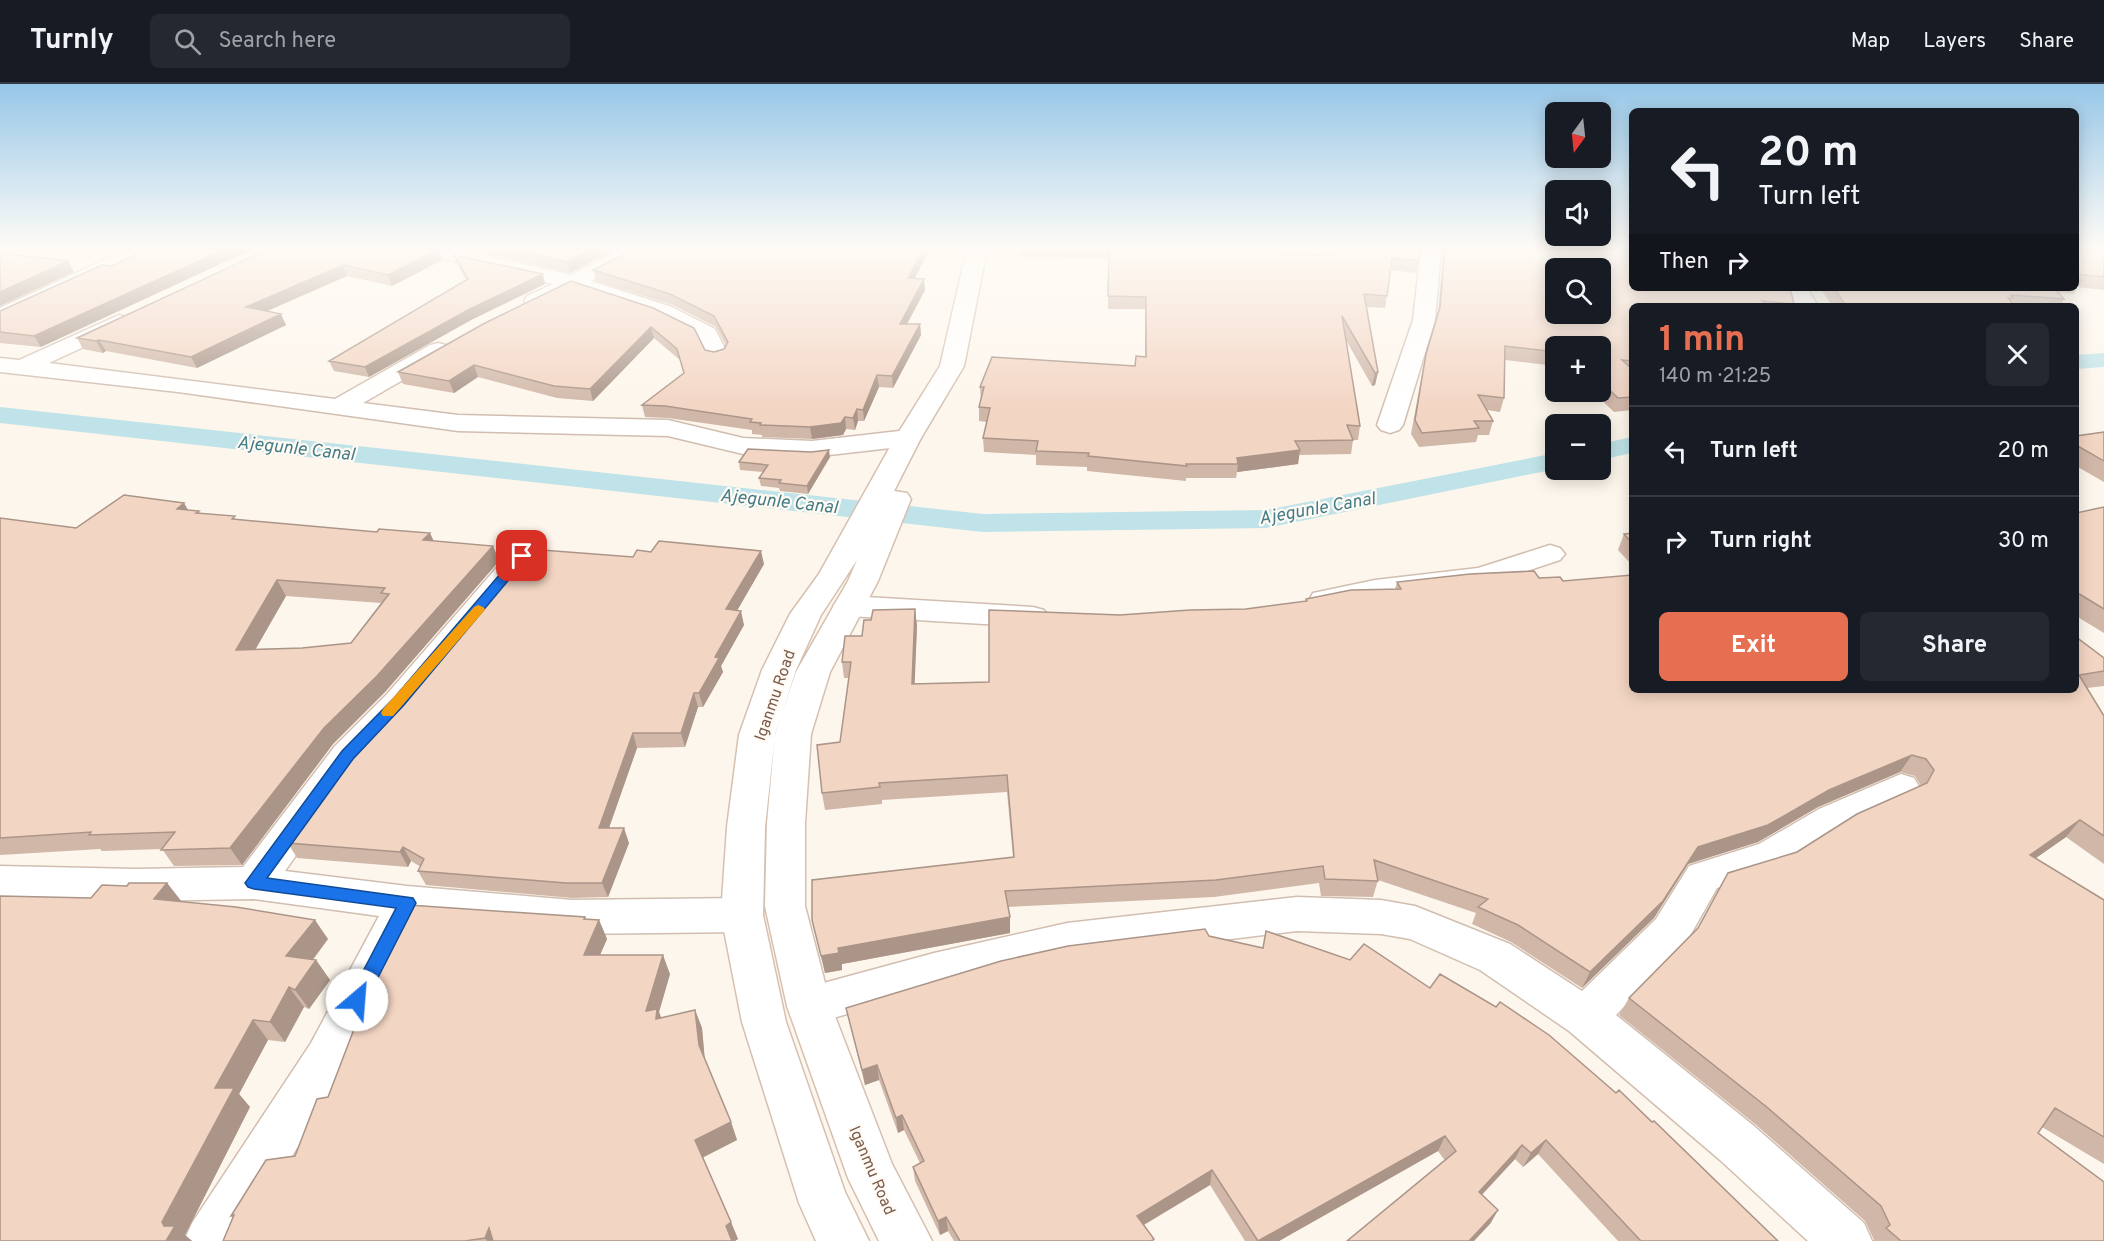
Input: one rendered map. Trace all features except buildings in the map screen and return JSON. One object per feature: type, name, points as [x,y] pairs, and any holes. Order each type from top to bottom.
[{"type":"street","points":[[0,316],[28,303]]},
{"type":"street","points":[[512,312],[531,303]]},
{"type":"street","points":[[637,303],[664,312],[707,334],[716,354]]},
{"type":"street","name":"Iganmu Road","points":[[906,1241],[873,1178],[809,1006],[785,906],[786,823],[793,734],[813,672],[905,457],[952,366],[965,303]]},
{"type":"street","name":"Iganmu Road","points":[[905,457],[930,442],[964,369],[977,303]]},
{"type":"street","points":[[1390,425],[1424,320],[1426,303]]},
{"type":"street","points":[[12,366],[138,313]]},
{"type":"street","points":[[339,406],[452,342]]},
{"type":"street","points":[[12,366],[458,423],[668,428],[743,446],[812,448],[905,457]]},
{"type":"street","points":[[1297,604],[1375,588],[1482,577],[1550,554]]},
{"type":"street","points":[[254,883],[348,755],[399,702],[522,556]]},
{"type":"street","points":[[848,588],[1060,618]]},
{"type":"street","name":"Iganmu Road","points":[[843,1241],[824,1203],[764,1022],[742,915],[746,827],[757,735],[779,670],[806,614],[848,588]]},
{"type":"street","points":[[1585,1017],[1671,931],[1702,877],[1772,856],[1832,819],[1900,788]]},
{"type":"street","points":[[0,882],[136,885],[254,883],[407,903],[572,917],[742,915]]},
{"type":"street","points":[[210,1241],[327,1058],[407,903]]},
{"type":"street","points":[[809,1006],[934,971],[1067,941],[1297,914],[1381,917],[1415,923],[1495,957],[1585,1017],[1737,1143],[1846,1241]]},
{"type":"waterway","name":"Ajegunle Canal","points":[[2079,362],[2104,360]]},
{"type":"waterway","name":"Ajegunle Canal","points":[[0,415],[983,523],[1266,519],[1545,463]]},
{"type":"waterway","name":"Ajegunle Canal","points":[[1611,450],[1629,446]]},
{"type":"slow traffic","points":[[388,713],[478,609]]},
{"type":"route","points":[[357,1000],[407,903],[254,883],[348,755],[399,702],[522,556]]}]
